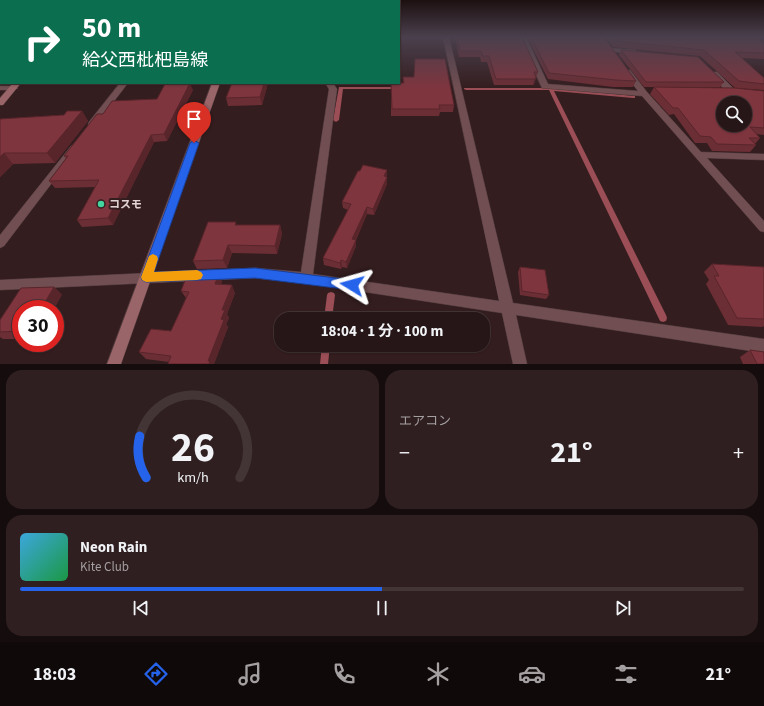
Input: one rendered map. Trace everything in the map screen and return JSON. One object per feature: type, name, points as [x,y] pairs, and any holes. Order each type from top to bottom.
[{"type":"main road","points":[[114,364],[216,84]]},
{"type":"main road","points":[[0,104],[16,85]]},
{"type":"street","points":[[450,54],[520,364]]},
{"type":"street","points":[[530,54],[545,86],[643,92],[656,90]]},
{"type":"street","points":[[613,54],[643,92],[764,228]]},
{"type":"street","points":[[709,69],[734,92],[716,91]]},
{"type":"street","points":[[0,244],[123,84]]},
{"type":"street","points":[[306,278],[333,89],[330,84]]},
{"type":"street","points":[[0,88],[16,85]]},
{"type":"street","points":[[699,155],[764,157]]},
{"type":"street","points":[[0,285],[255,273],[306,278],[764,346]]},
{"type":"building","points":[[482,54],[530,54],[538,72],[534,72],[536,78],[496,79],[489,56],[483,56]]},
{"type":"building","points":[[539,54],[616,54],[636,81],[616,80],[549,73]]},
{"type":"building","points":[[624,54],[665,54],[698,57],[724,82],[646,82]]},
{"type":"building","points":[[709,54],[737,54],[764,78],[764,84],[739,81]]},
{"type":"building","points":[[415,59],[445,59],[454,105],[439,105],[440,109],[392,109],[391,84],[404,83],[403,77],[414,77]]},
{"type":"building","points":[[165,84],[189,84],[164,134],[151,135],[108,218],[77,220],[99,180],[49,181],[68,156],[64,156],[97,114],[103,114],[112,101],[157,99]]},
{"type":"building","points":[[232,84],[264,84],[260,97],[226,98]]},
{"type":"building","points":[[654,87],[735,88],[764,91],[764,128],[752,127],[752,96],[716,96],[716,132],[752,132],[752,129],[760,138],[749,138],[756,145],[717,144],[711,137],[700,136],[678,108],[673,108]]},
{"type":"building","points":[[67,111],[82,111],[47,153],[4,153],[0,157],[0,119],[64,115]]},
{"type":"building","points":[[363,165],[387,170],[384,176],[387,177],[373,209],[367,207],[352,239],[356,240],[346,262],[341,260],[340,263],[323,258],[351,204],[342,202],[358,171],[360,171]]},
{"type":"building","points":[[208,222],[236,222],[235,225],[280,225],[275,246],[228,245],[223,260],[193,261]]},
{"type":"building","points":[[712,264],[764,267],[764,319],[737,318],[714,276],[719,276]]},
{"type":"building","points":[[520,267],[545,270],[549,295],[522,291]]},
{"type":"building","points":[[219,273],[215,284],[232,285],[222,310],[225,310],[221,319],[224,320],[208,361],[210,361],[209,364],[168,364],[171,356],[139,352],[151,329],[171,331],[189,292],[181,291],[187,275]]},
{"type":"building","points":[[54,287],[46,300],[13,300],[21,288]]},
{"type":"building","points":[[12,302],[12,331],[0,332],[0,320]]},
{"type":"building","points":[[750,350],[764,352],[764,364],[757,364]]},
{"type":"waterway","points":[[336,120],[341,88],[398,88]]},
{"type":"waterway","points":[[466,89],[551,89]]},
{"type":"waterway","points":[[551,89],[633,97]]},
{"type":"waterway","points":[[551,89],[663,318]]},
{"type":"waterway","points":[[329,312],[331,295]]},
{"type":"waterway","points":[[324,364],[325,352]]},
{"type":"slow traffic","points":[[153,259],[146,277],[197,275]]},
{"type":"place","name":"コスモ","points":[[101,204]]},
{"type":"route","points":[[194,143],[146,277],[255,273],[306,278],[352,285]]}]
